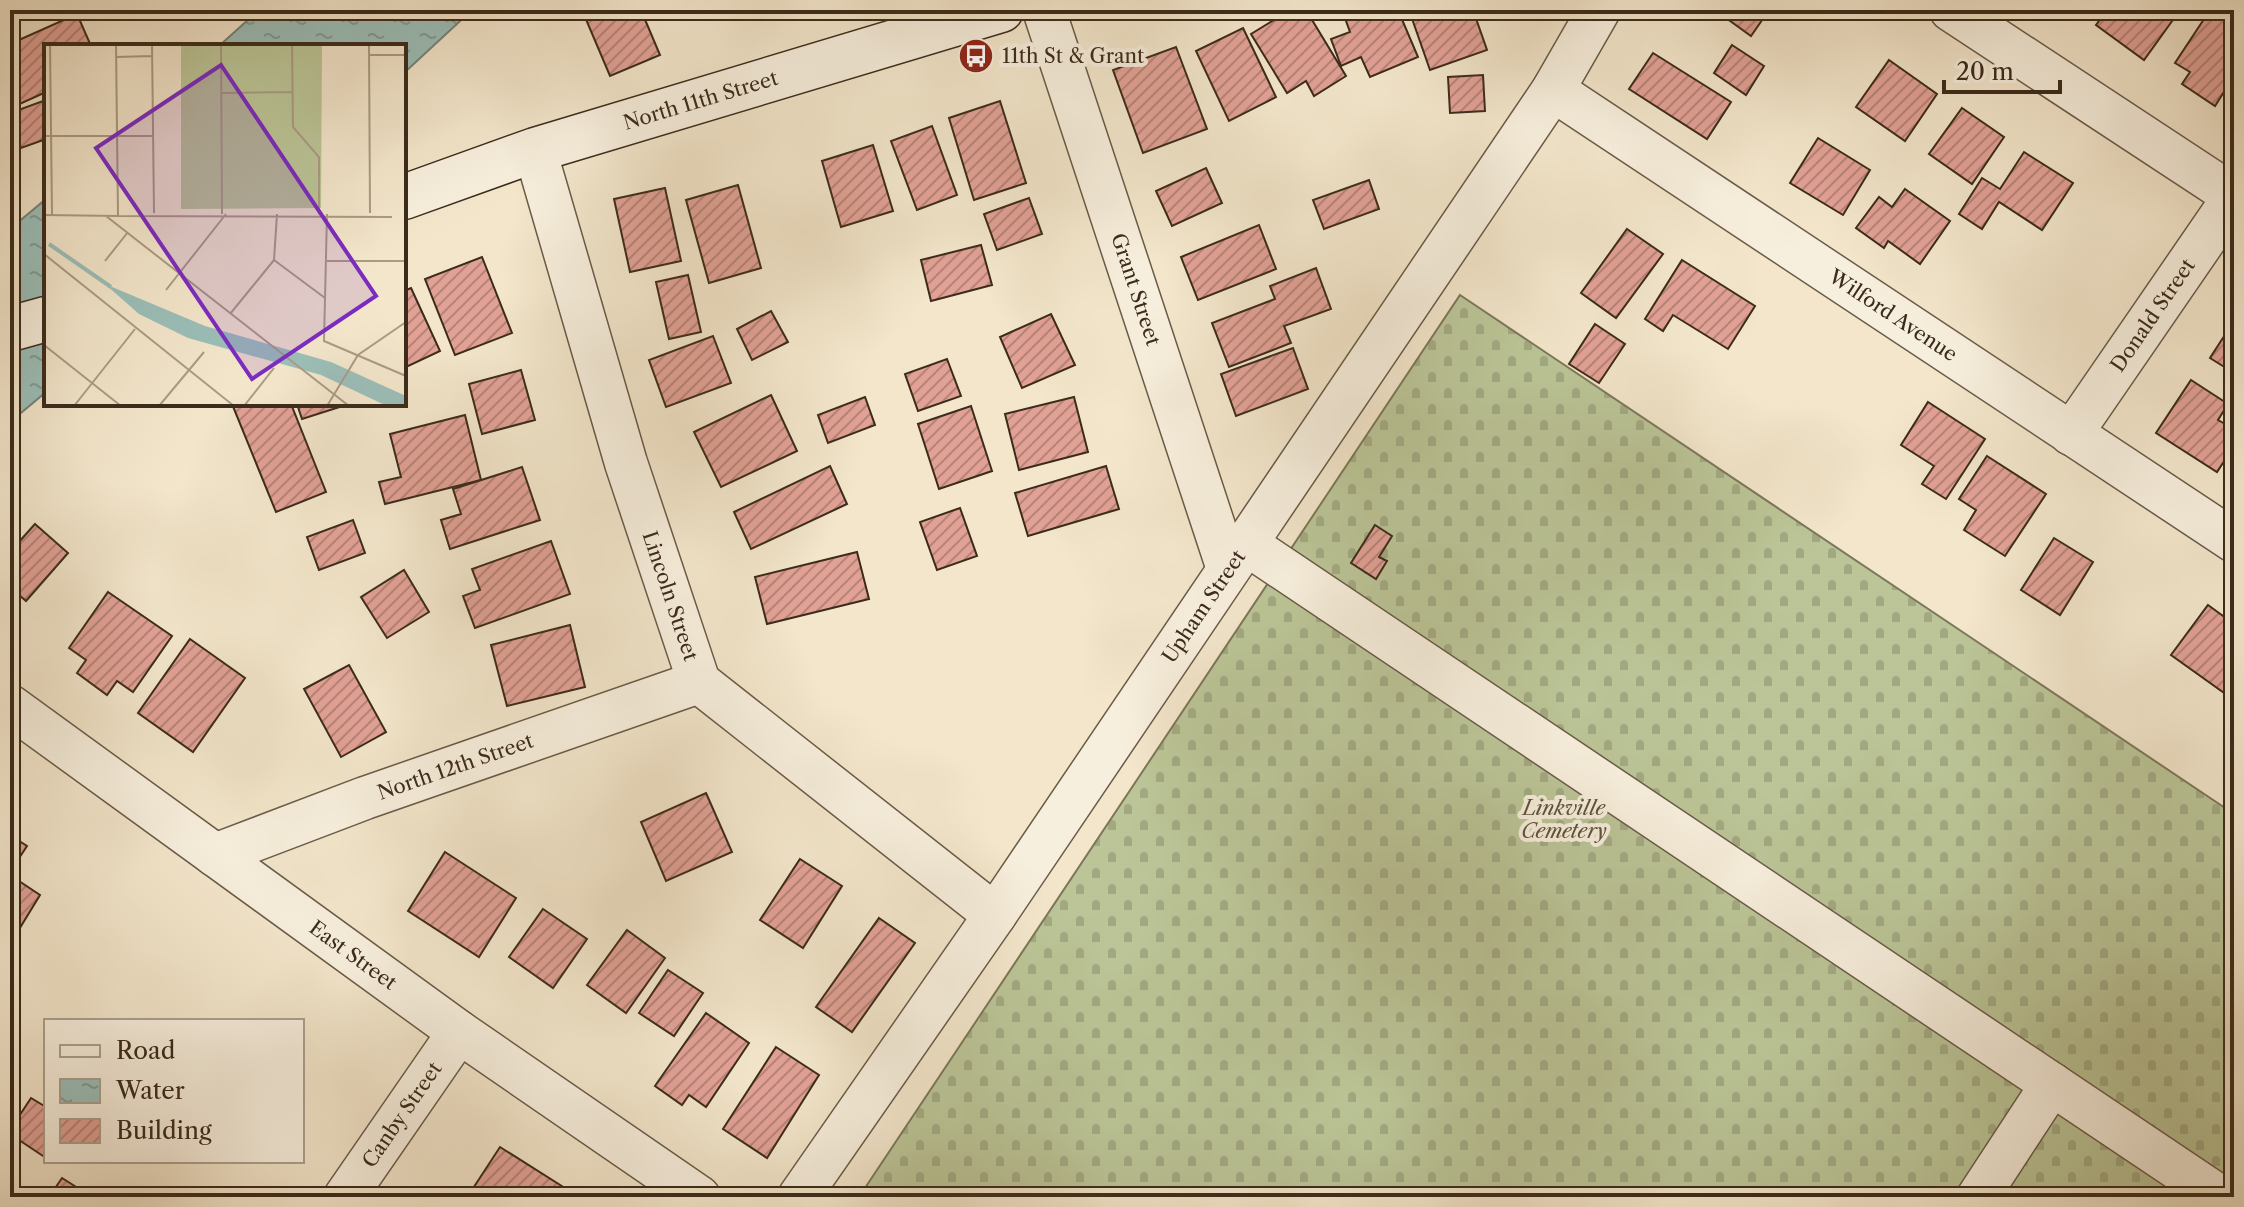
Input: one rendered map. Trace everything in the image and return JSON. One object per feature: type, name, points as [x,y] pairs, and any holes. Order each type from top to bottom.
[{"type":"main road","name":"North 11th Street","points":[[406,196],[535,150],[1001,10]]},
{"type":"main road","points":[[10,329],[44,320]]},
{"type":"street","name":"Grant Street","points":[[1044,10],[1236,556]]},
{"type":"street","name":"Upham Street","points":[[802,1196],[1553,90],[1599,10]]},
{"type":"street","points":[[1951,10],[2234,196]]},
{"type":"street","name":"Wilford Avenue","points":[[1553,90],[2234,541]]},
{"type":"street","name":"Lincoln Street","points":[[535,150],[626,463],[699,682],[995,915]]},
{"type":"street","name":"Donald Street","points":[[2071,434],[2234,196]]},
{"type":"street","points":[[1236,556],[2052,1084],[2220,1197]]},
{"type":"street","name":"North 12th Street","points":[[215,855],[365,798],[699,682]]},
{"type":"street","name":"East Street","points":[[10,706],[459,1032],[699,1197]]},
{"type":"street","name":"Canby Street","points":[[345,1197],[459,1032]]},
{"type":"street","points":[[1978,1197],[2052,1084]]},
{"type":"green space","name":"Linkville Cemetery","points":[[1460,295],[2234,814],[2234,1197],[859,1197]]},
{"type":"water","points":[[259,10],[472,10],[406,71],[406,44],[221,44]]},
{"type":"water","points":[[44,201],[44,394],[10,422],[10,229]]},
{"type":"building","points":[[582,10],[641,10],[660,55],[610,76]]},
{"type":"building","points":[[766,10],[792,10],[768,18]]},
{"type":"building","points":[[1290,10],[1306,10],[1346,76],[1314,96],[1306,81],[1287,93],[1251,34]]},
{"type":"building","points":[[1342,10],[1398,10],[1418,57],[1370,77],[1361,57],[1341,66],[1331,39],[1350,32]]},
{"type":"building","points":[[1409,10],[1473,10],[1487,50],[1430,70]]},
{"type":"building","points":[[1715,10],[1769,10],[1751,36]]},
{"type":"building","points":[[2107,10],[2180,10],[2144,60],[2096,25]]},
{"type":"building","points":[[2210,10],[2228,13],[2234,10],[2234,76],[2215,106],[2182,84],[2190,72],[2175,63]]},
{"type":"building","points":[[77,14],[90,44],[44,44],[44,93],[13,107],[10,101],[10,44]]},
{"type":"building","points":[[1243,28],[1276,97],[1229,121],[1196,51]]},
{"type":"building","points":[[1732,45],[1764,66],[1746,95],[1714,73]]},
{"type":"building","points":[[1176,47],[1207,129],[1143,153],[1113,70]]},
{"type":"building","points":[[1653,53],[1731,102],[1707,139],[1629,89]]},
{"type":"building","points":[[1889,60],[1937,94],[1905,141],[1856,107]]},
{"type":"building","points":[[1483,75],[1485,111],[1450,113],[1448,77]]},
{"type":"building","points":[[43,101],[44,140],[21,148],[10,113]]},
{"type":"building","points":[[1000,101],[1026,183],[974,200],[949,118]]},
{"type":"building","points":[[1962,108],[2004,137],[1972,184],[1929,154]]},
{"type":"building","points":[[932,126],[957,195],[917,210],[891,141]]},
{"type":"building","points":[[1818,138],[1870,170],[1843,215],[1790,183]]},
{"type":"building","points":[[873,145],[893,211],[841,227],[822,161]]},
{"type":"building","points":[[2024,152],[2073,183],[2042,230],[1999,202],[1982,229],[1959,214],[1982,178],[2000,189]]},
{"type":"building","points":[[1206,168],[1222,203],[1172,226],[1156,191]]},
{"type":"building","points":[[1369,180],[1379,209],[1324,229],[1313,200]]},
{"type":"building","points":[[738,185],[761,268],[709,283],[686,200]]},
{"type":"building","points":[[665,188],[681,261],[630,272],[614,199]]},
{"type":"building","points":[[1905,189],[1950,221],[1920,264],[1888,241],[1884,248],[1856,228],[1879,197],[1892,207]]},
{"type":"building","points":[[1029,198],[1042,234],[997,250],[984,214]]},
{"type":"building","points":[[1259,225],[1276,269],[1198,300],[1181,257]]},
{"type":"building","points":[[1627,229],[1663,254],[1616,318],[1581,293]]},
{"type":"building","points":[[981,245],[992,285],[931,301],[921,260]]},
{"type":"building","points":[[482,257],[512,333],[455,355],[425,279]]},
{"type":"building","points":[[1682,260],[1755,306],[1728,349],[1673,315],[1663,331],[1645,319]]},
{"type":"building","points":[[1316,268],[1331,309],[1284,326],[1291,343],[1229,367],[1212,323],[1275,299],[1270,286]]},
{"type":"building","points":[[688,275],[701,332],[669,339],[656,282]]},
{"type":"building","points":[[411,288],[440,351],[406,367],[406,290]]},
{"type":"building","points":[[771,311],[788,342],[752,360],[737,329]]},
{"type":"building","points":[[1051,314],[1075,365],[1022,388],[1000,337]]},
{"type":"building","points":[[2234,321],[2234,373],[2210,358]]},
{"type":"building","points":[[1595,324],[1625,344],[1599,383],[1569,364]]},
{"type":"building","points":[[713,336],[731,383],[666,407],[649,360]]},
{"type":"building","points":[[1293,348],[1308,389],[1236,416],[1221,374]]},
{"type":"building","points":[[947,359],[961,396],[918,411],[905,374]]},
{"type":"building","points":[[521,370],[535,420],[482,434],[469,384]]},
{"type":"building","points":[[2191,380],[2228,404],[2218,420],[2234,429],[2234,446],[2217,472],[2156,433]]},
{"type":"building","points":[[771,395],[797,451],[721,487],[694,432]]},
{"type":"building","points":[[865,397],[875,425],[828,443],[818,415]]},
{"type":"building","points":[[1074,397],[1088,452],[1019,470],[1005,414]]},
{"type":"building","points":[[1928,402],[1985,439],[1946,499],[1922,484],[1934,466],[1901,445]]},
{"type":"building","points":[[233,406],[292,406],[326,492],[276,512]]},
{"type":"building","points":[[298,406],[343,406],[302,419]]},
{"type":"building","points":[[971,406],[992,471],[939,489],[918,424]]},
{"type":"building","points":[[465,415],[481,480],[385,504],[379,482],[401,477],[390,434]]},
{"type":"building","points":[[1987,456],[2046,494],[2005,556],[1964,530],[1976,510],[1959,499]]},
{"type":"building","points":[[830,466],[847,504],[751,549],[734,512]]},
{"type":"building","points":[[1106,466],[1119,509],[1028,536],[1015,493]]},
{"type":"building","points":[[522,467],[540,520],[450,549],[441,520],[461,514],[453,489]]},
{"type":"building","points":[[960,508],[977,556],[937,570],[920,522]]},
{"type":"building","points":[[353,520],[365,553],[319,570],[307,537]]},
{"type":"building","points":[[35,524],[68,553],[26,601],[10,587],[10,552]]},
{"type":"building","points":[[1375,525],[1392,536],[1379,557],[1387,561],[1376,579],[1351,563]]},
{"type":"building","points":[[2054,538],[2093,562],[2060,615],[2021,590]]},
{"type":"building","points":[[551,541],[570,594],[475,628],[463,596],[480,590],[472,569]]},
{"type":"building","points":[[857,552],[869,599],[767,624],[755,577]]},
{"type":"building","points":[[404,570],[429,612],[387,638],[361,597]]},
{"type":"building","points":[[108,592],[172,636],[133,692],[117,681],[107,695],[77,673],[86,660],[69,648]]},
{"type":"building","points":[[2208,605],[2234,624],[2234,700],[2171,655]]},
{"type":"building","points":[[570,625],[585,687],[507,706],[491,645]]},
{"type":"building","points":[[190,639],[245,678],[193,752],[138,713]]},
{"type":"building","points":[[349,665],[386,732],[341,757],[304,689]]},
{"type":"building","points":[[706,793],[732,852],[666,881],[641,822]]},
{"type":"building","points":[[10,835],[27,846],[10,872]]},
{"type":"building","points":[[445,852],[516,898],[479,957],[408,911]]},
{"type":"building","points":[[800,859],[842,886],[803,948],[760,920]]},
{"type":"building","points":[[10,875],[40,895],[15,936],[10,932]]},
{"type":"building","points":[[543,909],[587,939],[553,988],[509,957]]},
{"type":"building","points":[[879,918],[915,943],[852,1032],[816,1007]]},
{"type":"building","points":[[627,930],[665,958],[626,1013],[587,985]]},
{"type":"building","points":[[668,970],[703,993],[674,1036],[639,1013]]},
{"type":"building","points":[[706,1013],[749,1043],[706,1107],[689,1095],[682,1105],[655,1086]]},
{"type":"building","points":[[776,1047],[819,1075],[767,1158],[723,1129]]},
{"type":"building","points":[[31,1098],[44,1106],[44,1157],[10,1134]]},
{"type":"building","points":[[500,1147],[575,1197],[476,1197],[470,1193]]},
{"type":"building","points":[[62,1178],[92,1197],[49,1197]]},
{"type":"place","name":"11th St & Grant","points":[[976,56]]}]
